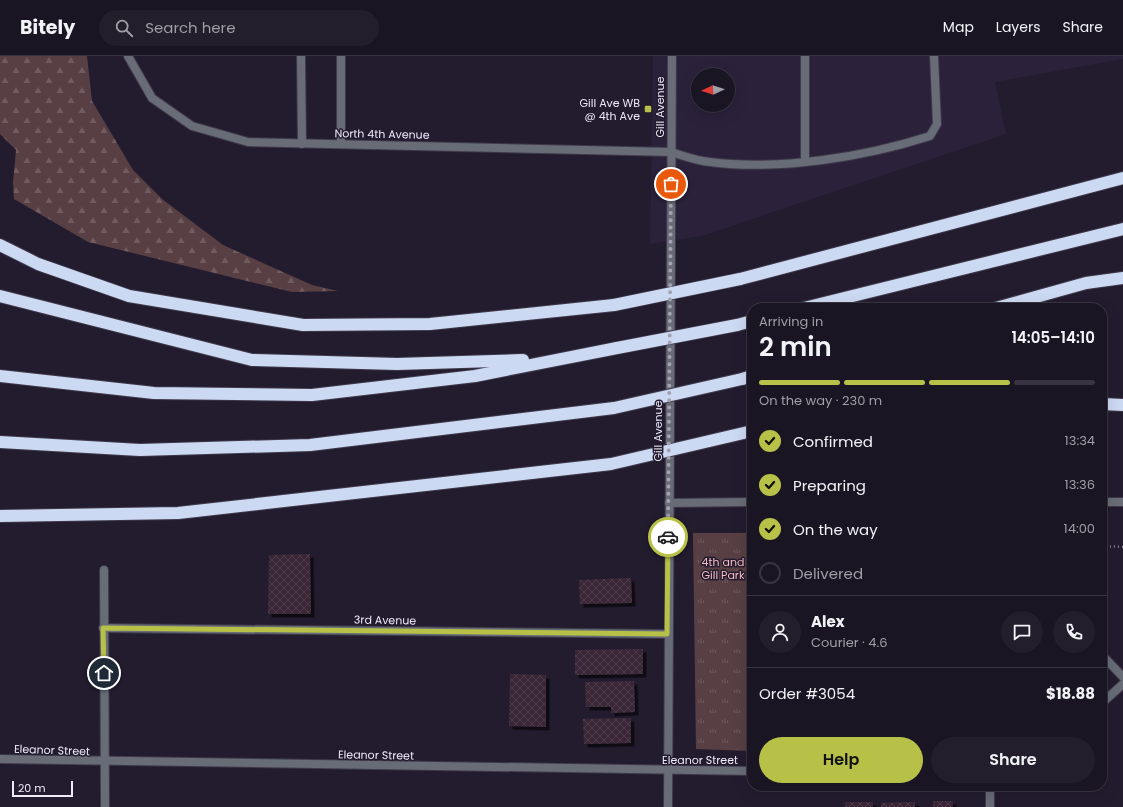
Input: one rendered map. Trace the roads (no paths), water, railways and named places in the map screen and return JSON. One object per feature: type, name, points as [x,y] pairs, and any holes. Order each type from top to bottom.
[{"type":"highway","points":[[0,245],[38,264],[129,296],[303,325],[430,324],[614,305],[740,279],[1123,178]]},
{"type":"highway","points":[[824,303],[1123,229]]},
{"type":"highway","points":[[1014,303],[1086,283],[1123,278]]},
{"type":"highway","points":[[0,296],[252,360],[397,364],[554,360]]},
{"type":"highway","points":[[0,376],[154,393],[312,395],[475,376],[747,322]]},
{"type":"highway","points":[[1,442],[140,450],[310,445],[614,408],[747,377]]},
{"type":"highway","points":[[1107,404],[1123,405]]},
{"type":"highway","points":[[0,516],[178,512],[611,464],[747,433]]},
{"type":"street","name":"North 4th Avenue","points":[[128,56],[152,98],[192,126],[248,142],[671,152],[709,162],[787,164],[838,158],[930,136],[937,124],[934,56]]},
{"type":"street","points":[[301,56],[302,144]]},
{"type":"street","points":[[340,56],[341,144]]},
{"type":"street","name":"Gill Avenue","points":[[668,807],[667,634],[672,56]]},
{"type":"street","points":[[805,56],[806,162]]},
{"type":"street","points":[[669,503],[747,502]]},
{"type":"street","points":[[1107,502],[1123,502]]},
{"type":"street","points":[[104,570],[103,628],[106,762],[105,807]]},
{"type":"street","name":"3rd Avenue","points":[[103,628],[667,634]]},
{"type":"street","points":[[1107,660],[1123,677]]},
{"type":"street","points":[[1107,698],[1123,684]]},
{"type":"street","name":"Eleanor Street","points":[[0,759],[106,762],[747,771]]},
{"type":"street","points":[[990,791],[990,807]]},
{"type":"place","name":"Gill Ave WB @ 4th Ave","points":[[648,109]]},
{"type":"park label","name":"4th and Gill Park","points":[[723,568]]}]
